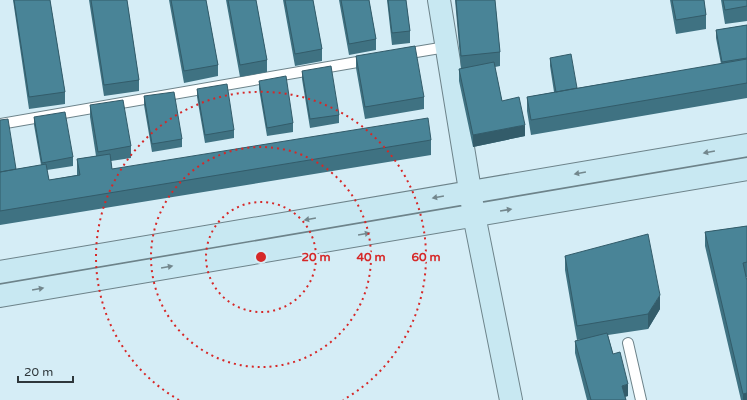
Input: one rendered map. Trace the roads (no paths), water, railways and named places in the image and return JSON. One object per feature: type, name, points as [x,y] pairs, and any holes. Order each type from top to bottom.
[{"type":"main road","points":[[439,0],[474,215],[511,400]]},
{"type":"main road","points":[[0,272],[747,145]]},
{"type":"main road","points":[[0,296],[747,169]]},
{"type":"lane","points":[[391,56],[446,47]]},
{"type":"lane","points":[[0,124],[376,59]]},
{"type":"lane","points":[[628,343],[642,400]]}]
